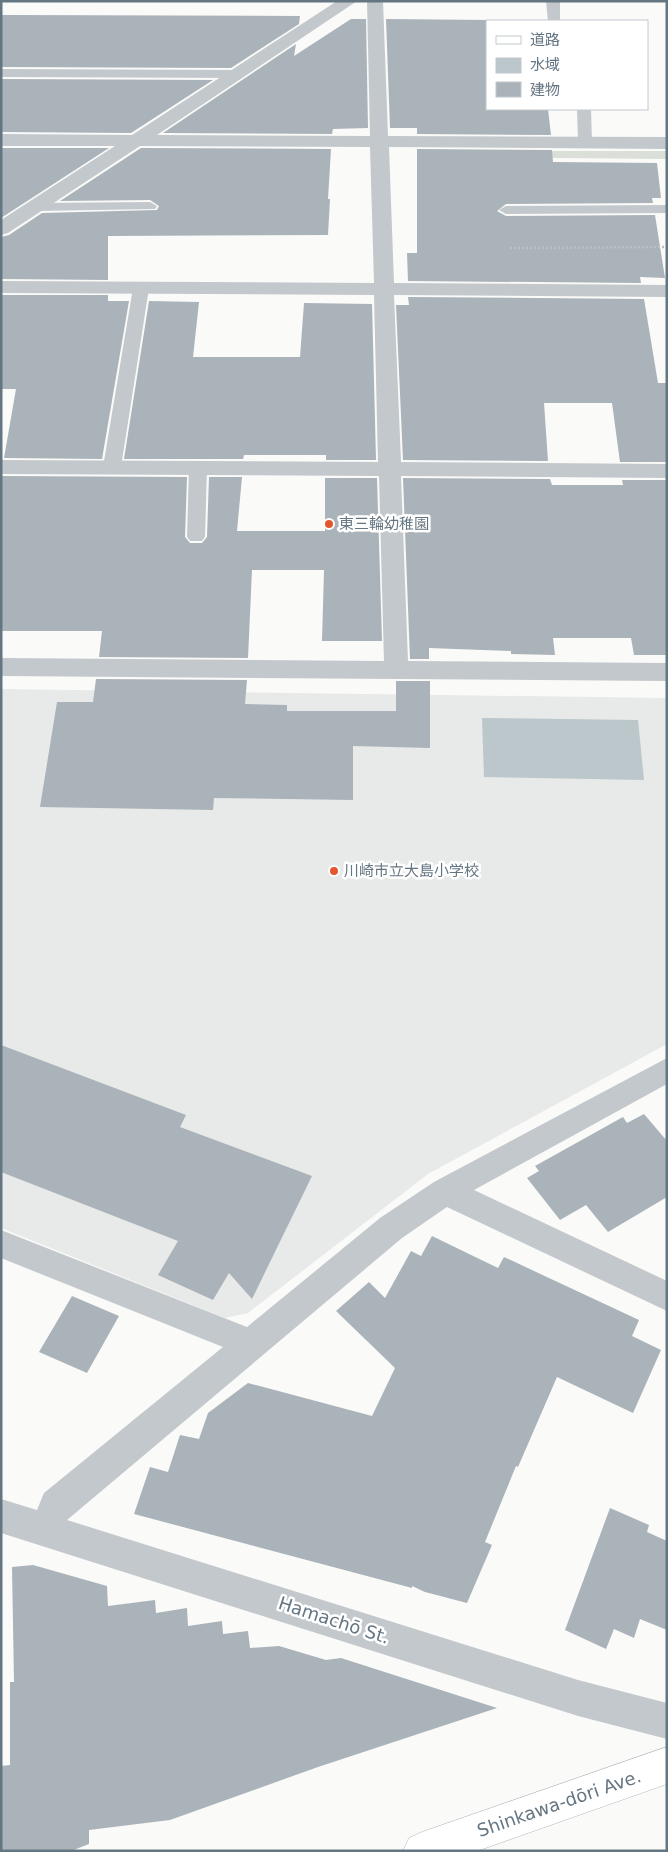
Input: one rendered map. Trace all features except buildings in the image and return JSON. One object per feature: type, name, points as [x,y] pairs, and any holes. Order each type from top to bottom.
[{"type":"main road","name":"Shinkawa-dōri Ave.","points":[[422,1851],[667,1765]]},
{"type":"street","points":[[1,229],[350,1]]},
{"type":"street","points":[[375,1],[396,669]]},
{"type":"street","points":[[1,140],[667,143]]},
{"type":"street","points":[[1,287],[667,291]]},
{"type":"street","points":[[1,467],[667,471]]},
{"type":"street","points":[[1,667],[667,672]]},
{"type":"street","points":[[46,1529],[56,1505],[391,1228],[445,1191],[667,1070]]},
{"type":"street","points":[[445,1191],[667,1297]]},
{"type":"street","points":[[1,1244],[253,1344]]},
{"type":"street","name":"Hamachō St.","points":[[1,1516],[578,1698],[667,1721]]},
{"type":"lane","points":[[553,1],[554,20]]},
{"type":"lane","points":[[1,73],[239,74]]},
{"type":"lane","points":[[584,110],[585,143]]},
{"type":"lane","points":[[36,207],[150,206]]},
{"type":"lane","points":[[506,210],[667,209]]},
{"type":"lane","points":[[112,467],[141,288]]},
{"type":"lane","points":[[196,537],[198,467]]},
{"type":"path","points":[[510,248],[667,246]]},
{"type":"shaded area","points":[[465,151],[667,151],[667,159],[465,157]]},
{"type":"shaded area","name":"川崎市立大島小学校","points":[[1,689],[667,698],[667,1044],[428,1174],[248,1313],[225,1318],[1,1228]]},
{"type":"water","points":[[482,718],[638,720],[644,780],[484,777]]},
{"type":"place","name":"東三輪幼稚園","points":[[329,524]]},
{"type":"place","name":"川崎市立大島小学校","points":[[334,871]]}]
